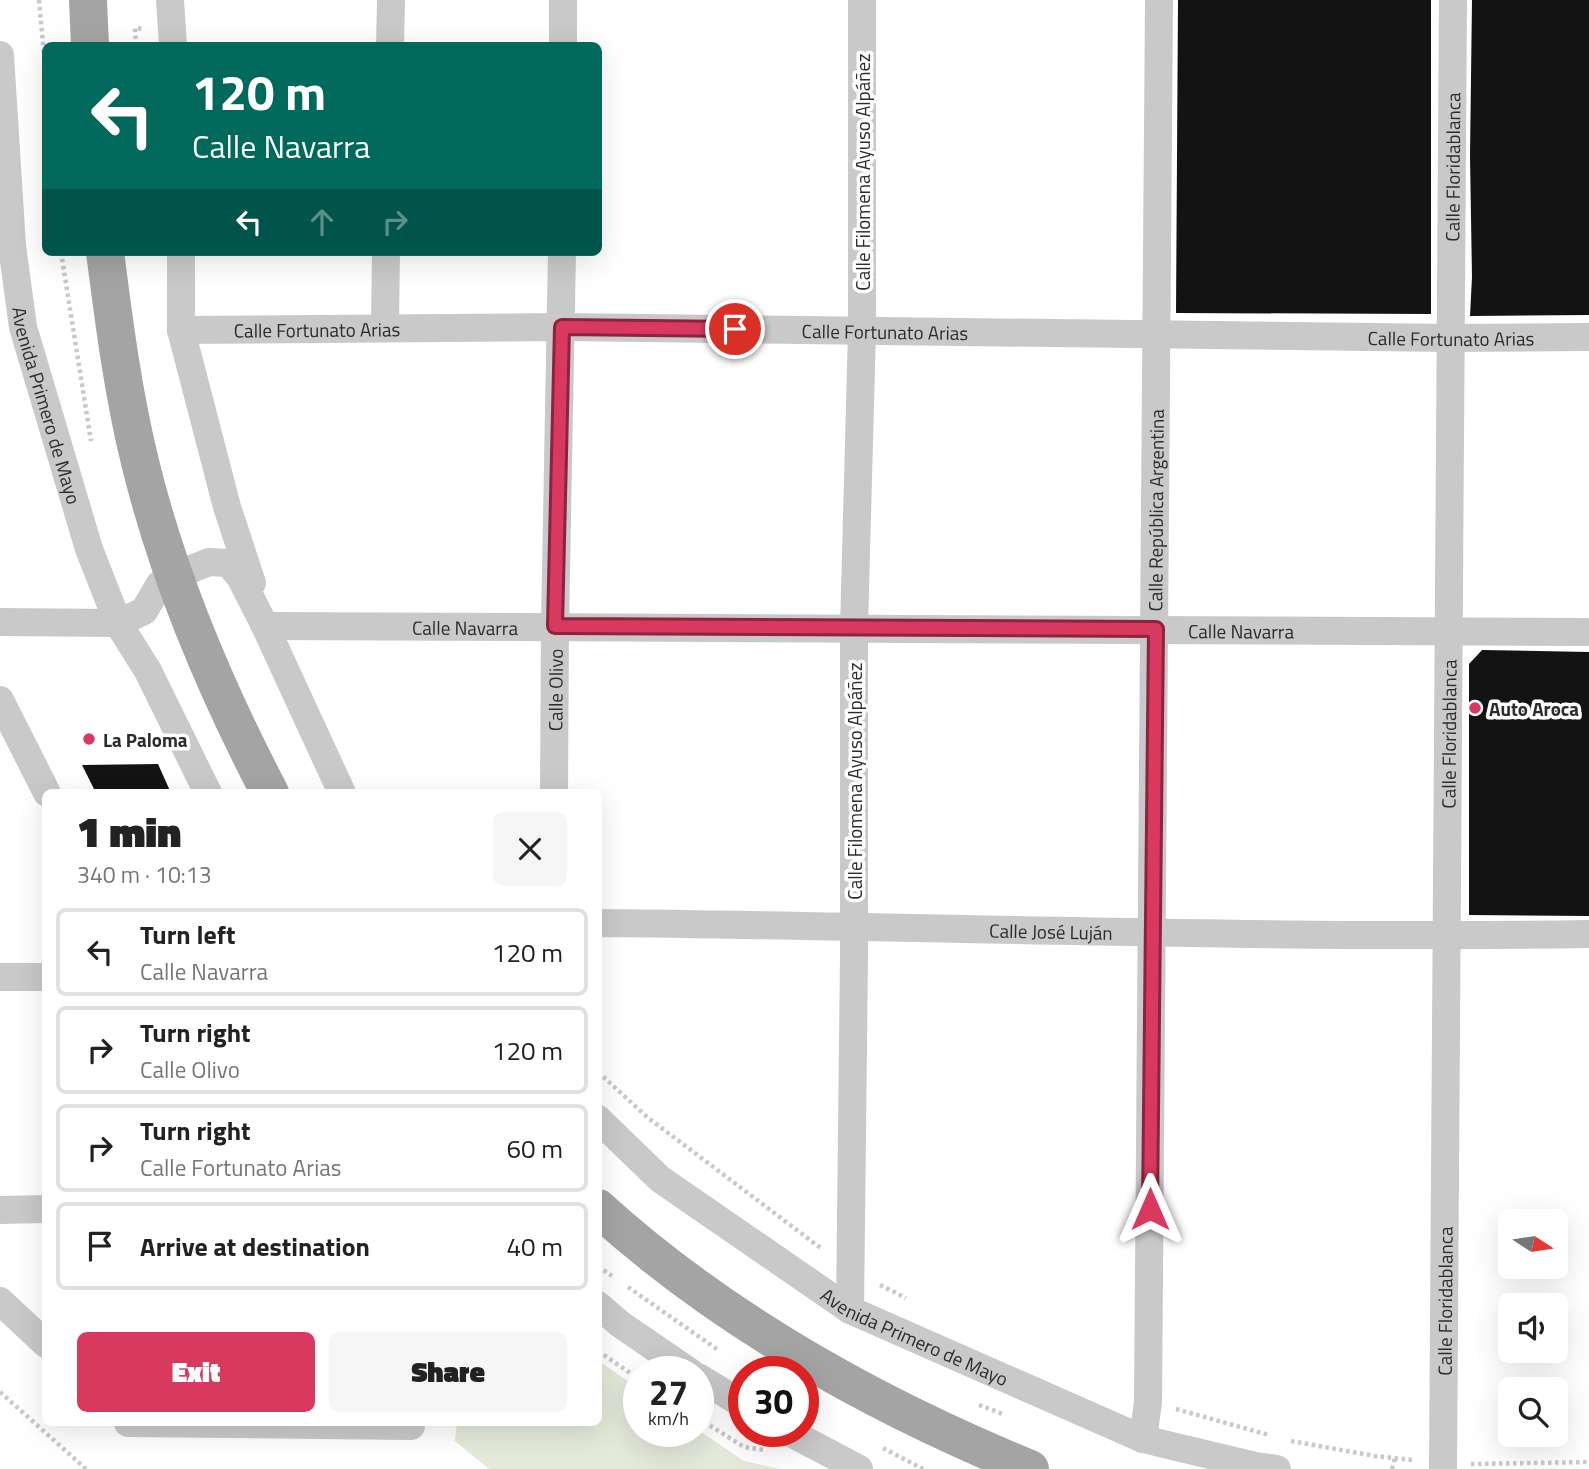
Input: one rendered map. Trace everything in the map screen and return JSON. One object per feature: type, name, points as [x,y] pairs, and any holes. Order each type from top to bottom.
[{"type":"main road","points":[[88,0],[90,42]]},
{"type":"main road","points":[[106,256],[119,358],[139,460],[158,529],[174,576],[240,735],[268,789]]},
{"type":"main road","points":[[608,1217],[706,1294],[772,1339],[841,1380],[973,1446],[1030,1469]]},
{"type":"street","points":[[170,0],[173,42]]},
{"type":"street","points":[[390,0],[390,42]]},
{"type":"street","points":[[563,0],[563,42]]},
{"type":"street","name":"Calle Filomena Ayuso Alpáñez","points":[[850,1310],[854,628],[862,330],[862,0]]},
{"type":"street","name":"Calle República Argentina","points":[[1143,1439],[1149,1402],[1159,0]]},
{"type":"street","name":"Calle Floridablanca","points":[[1443,1466],[1453,0]]},
{"type":"street","name":"Avenida Primero de Mayo","points":[[0,55],[12,246],[11,327],[89,549],[118,623],[148,671],[206,789]]},
{"type":"street","points":[[181,256],[181,330],[227,507],[265,626]]},
{"type":"street","points":[[385,327],[386,256]]},
{"type":"street","name":"Calle Olivo","points":[[554,789],[562,256]]},
{"type":"street","name":"Calle Fortunato Arias","points":[[181,330],[562,327],[1451,338],[1589,337]]},
{"type":"street","points":[[0,622],[118,623],[144,611],[160,584],[174,576],[209,562],[229,564],[240,577],[265,626],[340,789]]},
{"type":"street","name":"Calle Navarra","points":[[265,626],[1589,632]]},
{"type":"street","points":[[0,699],[45,789]]},
{"type":"street","name":"Calle José Luján","points":[[602,923],[1152,934],[1589,934]]},
{"type":"street","points":[[0,977],[42,977]]},
{"type":"street","name":"Avenida Primero de Mayo","points":[[602,1123],[660,1179],[850,1310],[1143,1439],[1277,1469]]},
{"type":"street","points":[[0,1210],[42,1209]]},
{"type":"street","points":[[0,1301],[42,1340]]},
{"type":"street","points":[[602,1308],[667,1356]]},
{"type":"street","points":[[798,1447],[859,1469]]},
{"type":"path","points":[[39,0],[43,42]]},
{"type":"path","points":[[602,1075],[677,1141],[850,1270],[912,1301]]},
{"type":"path","points":[[602,1269],[726,1356]]},
{"type":"path","points":[[602,1354],[623,1368]]},
{"type":"path","points":[[0,1392],[86,1469]]},
{"type":"path","points":[[1149,1402],[1273,1436]]},
{"type":"path","points":[[1285,1439],[1443,1466],[1589,1462]]},
{"type":"path","points":[[1392,1469],[1395,1458]]},
{"type":"shaded area","points":[[602,1363],[623,1378],[623,1447],[714,1447],[714,1441],[744,1461],[779,1469],[489,1469],[455,1441],[457,1426],[602,1426]]},
{"type":"building","points":[[1178,0],[1431,0],[1431,314],[1176,313]]},
{"type":"building","points":[[1472,0],[1589,0],[1589,315],[1470,316]]},
{"type":"building","points":[[1482,650],[1589,652],[1589,916],[1469,915],[1469,664]]},
{"type":"building","points":[[158,764],[169,789],[94,789],[82,765]]},
{"type":"place","name":"Auto Aroca","points":[[1475,708]]},
{"type":"place","name":"La Paloma","points":[[89,739]]},
{"type":"route","points":[[735,329],[562,327],[555,626],[1156,629],[1150,1209]]}]
